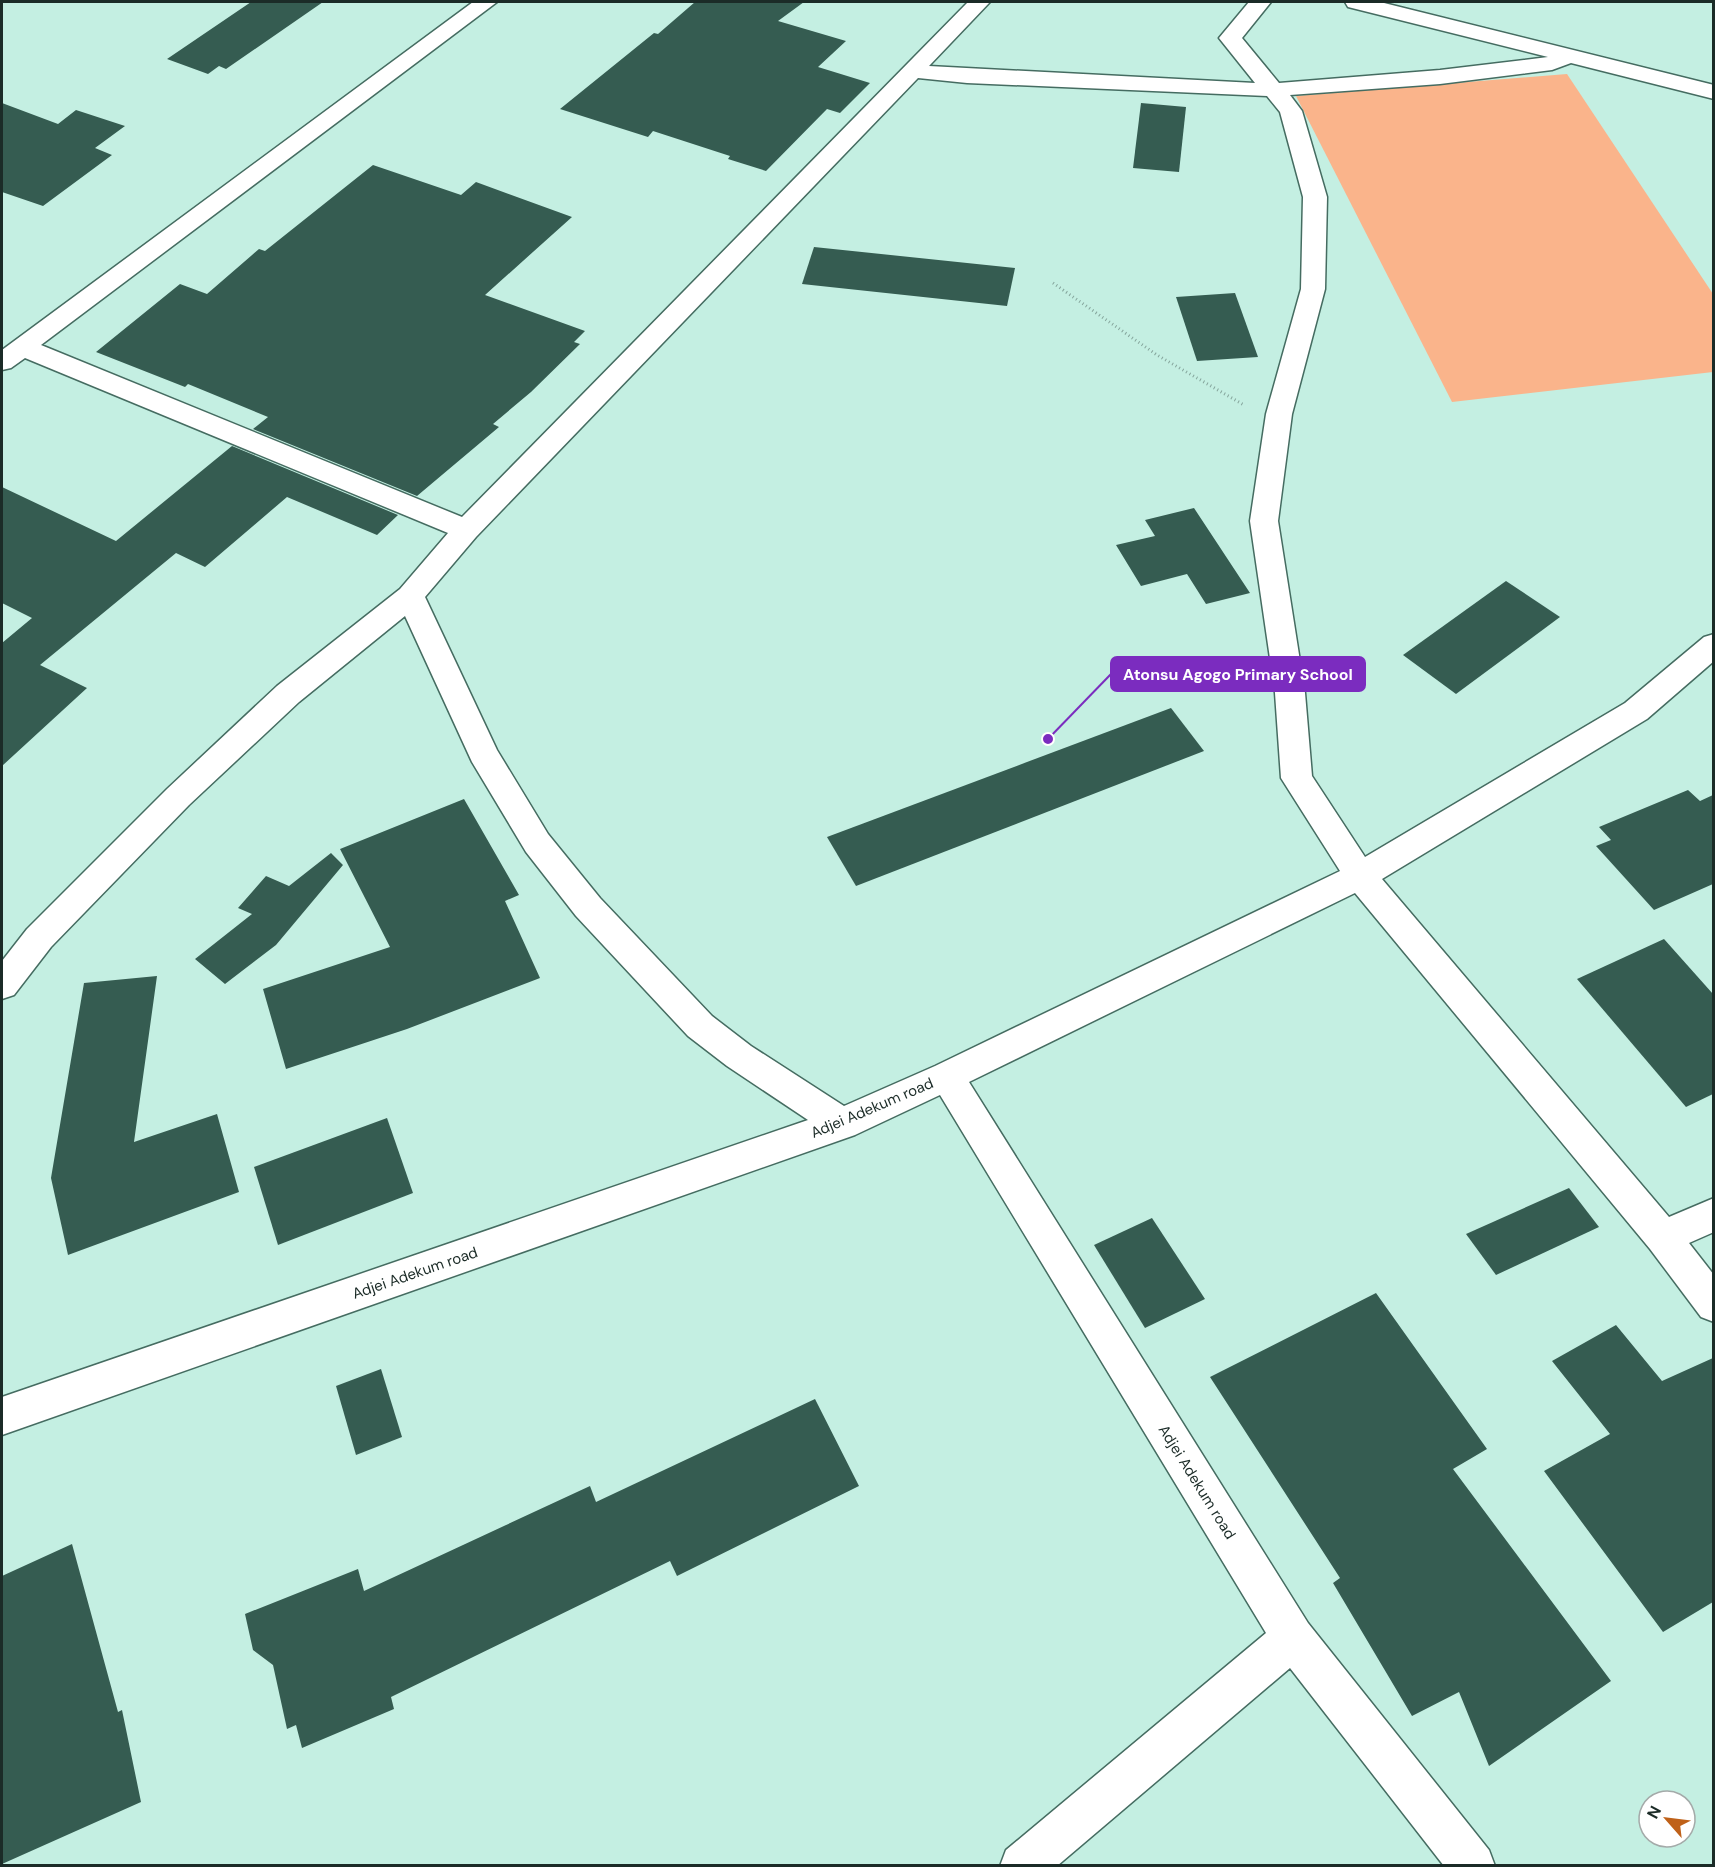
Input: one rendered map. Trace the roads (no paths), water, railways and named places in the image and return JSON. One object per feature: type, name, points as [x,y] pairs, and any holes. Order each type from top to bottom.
[{"type":"street","points":[[12,355],[486,2]]},
{"type":"street","points":[[2,985],[39,938],[178,797],[288,694],[410,596],[466,530],[979,2]]},
{"type":"street","points":[[1260,2],[1230,38],[1291,111],[1315,197],[1313,289],[1278,426],[1264,521],[1290,693],[1297,778],[1360,876],[1663,1237],[1713,1305]]},
{"type":"street","points":[[1356,2],[1570,55],[1712,87]]},
{"type":"street","points":[[912,71],[967,76],[1272,90],[1440,77],[1552,63],[1570,55]]},
{"type":"street","points":[[12,355],[466,530]]},
{"type":"street","points":[[410,596],[483,754],[537,843],[588,907],[700,1026],[739,1056],[842,1124]]},
{"type":"street","points":[[947,1076],[1360,876],[1636,711],[1713,644]]},
{"type":"street","name":"Adjei Adekum road","points":[[2,1416],[842,1124],[947,1076],[1293,1638],[1473,1866]]},
{"type":"street","points":[[1663,1237],[1713,1214]]},
{"type":"street","points":[[1022,1866],[1293,1638]]},
{"type":"place","name":"Atonsu Agogo Primary School","points":[[1048,739]]}]
